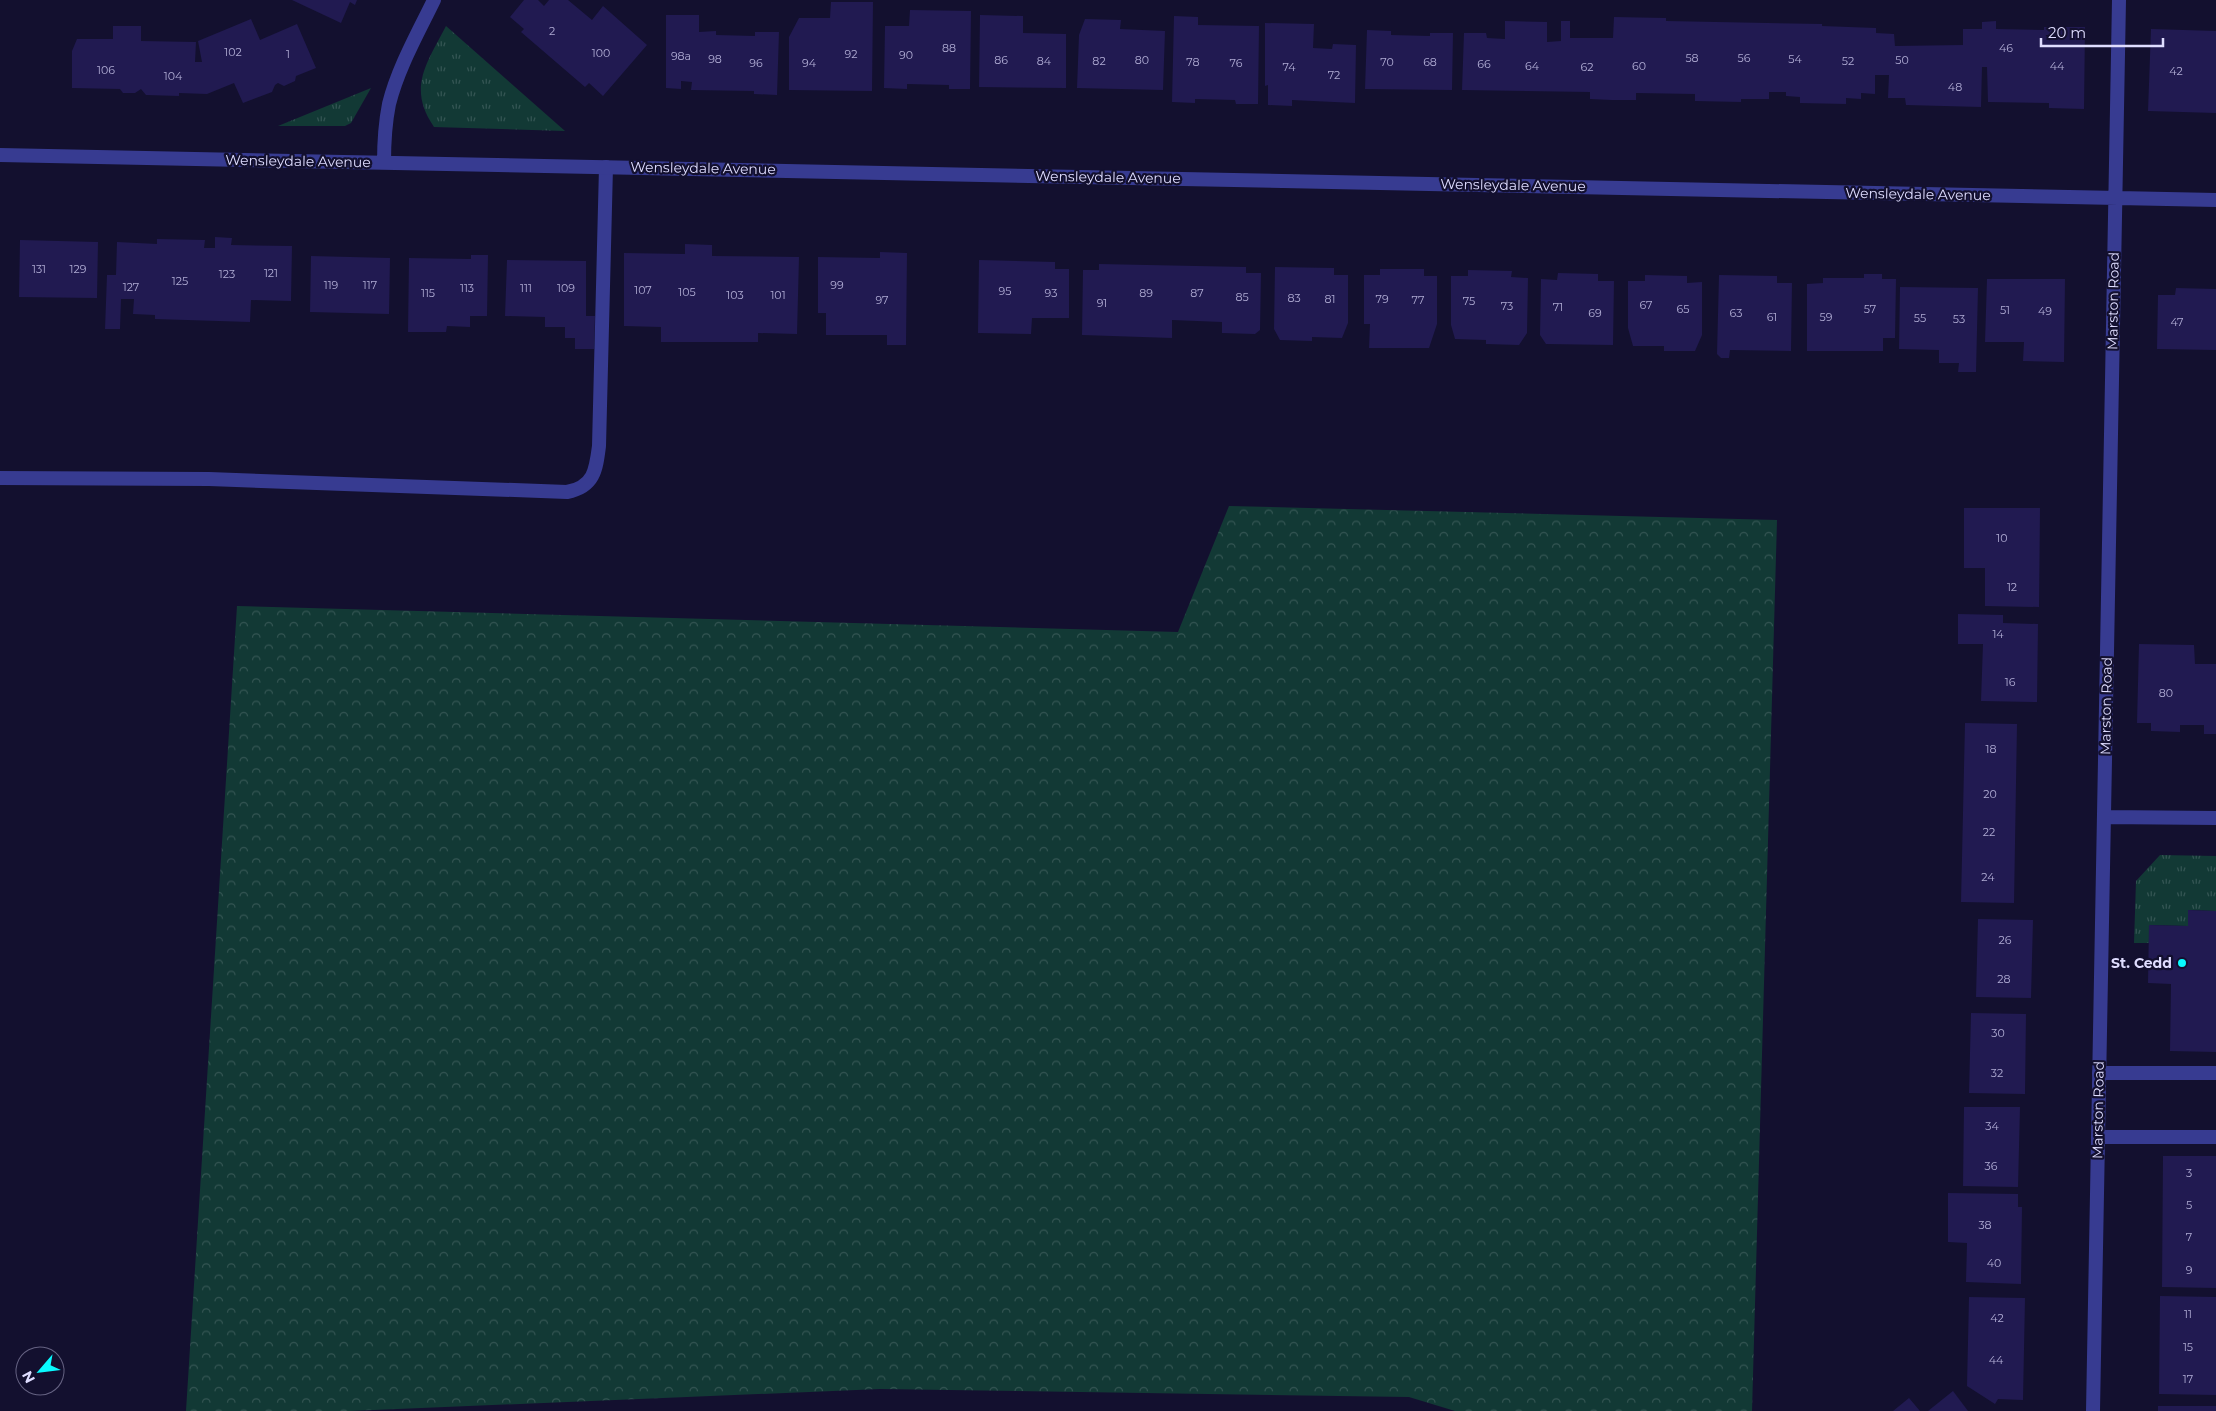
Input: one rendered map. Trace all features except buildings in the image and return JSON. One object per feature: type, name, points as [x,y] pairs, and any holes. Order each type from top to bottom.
[{"type":"street","points":[[384,163],[384,132],[390,103],[402,68],[434,0]]},
{"type":"street","name":"Marston Road","points":[[2093,1411],[2119,0]]},
{"type":"street","name":"Wensleydale Avenue","points":[[0,155],[2216,200]]},
{"type":"street","points":[[0,478],[209,478],[567,492],[579,490],[592,477],[597,466],[599,446],[606,167]]},
{"type":"street","points":[[2104,817],[2216,818]]},
{"type":"street","points":[[2099,1073],[2216,1073]]},
{"type":"street","points":[[2098,1137],[2216,1137]]},
{"type":"green space","points":[[446,26],[565,131],[434,127],[426,113],[421,88],[427,64]]},
{"type":"green space","points":[[371,88],[351,123],[345,126],[278,126]]},
{"type":"green space","points":[[1229,506],[1777,520],[1752,1411],[1455,1411],[1409,1397],[880,1389],[350,1411],[186,1411],[237,606],[1178,632]]},
{"type":"green space","points":[[2160,855],[2216,856],[2216,911],[2188,910],[2188,926],[2149,925],[2149,943],[2134,943],[2136,881]]},
{"type":"place","name":"St. Cedd","points":[[2182,963]]}]
